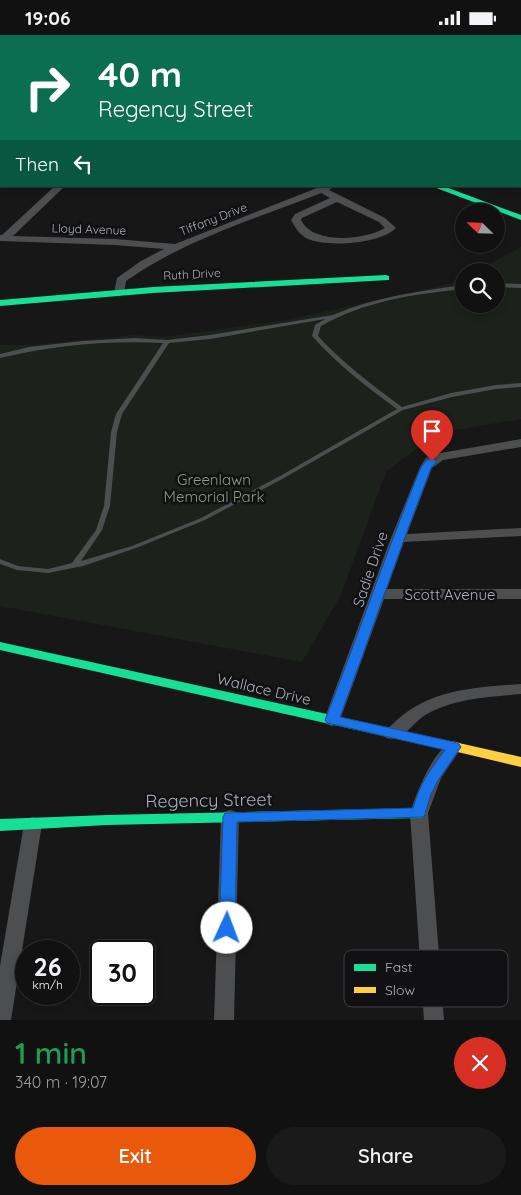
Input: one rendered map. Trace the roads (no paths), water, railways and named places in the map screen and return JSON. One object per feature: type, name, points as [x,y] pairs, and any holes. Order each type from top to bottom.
[{"type":"street","points":[[2,239],[60,187]]},
{"type":"street","points":[[438,187],[521,218]]},
{"type":"street","points":[[326,188],[338,198],[382,220],[391,228],[387,231],[359,238],[331,240],[318,239],[300,228],[296,220],[298,216],[338,198]]},
{"type":"street","name":"Tiffany Drive","points":[[119,293],[121,280],[131,271],[176,247],[326,188]]},
{"type":"street","name":"Lloyd Avenue","points":[[2,239],[144,244],[176,247]]},
{"type":"street","name":"Ruth Drive","points":[[0,303],[119,293],[386,278]]},
{"type":"street","name":"Sadie Drive","points":[[332,720],[380,594],[398,538],[426,467],[440,457],[521,443]]},
{"type":"street","points":[[398,538],[521,532]]},
{"type":"street","name":"Scott Avenue","points":[[380,594],[521,594]]},
{"type":"street","name":"Wallace Drive","points":[[0,646],[521,762]]},
{"type":"street","points":[[392,734],[420,711],[451,699],[476,693],[521,689]]},
{"type":"street","points":[[429,950],[419,813],[424,794],[433,776],[454,747]]},
{"type":"street","name":"Regency Street","points":[[0,825],[419,813]]},
{"type":"street","points":[[224,1020],[230,817]]},
{"type":"street","points":[[1,1020],[34,824]]},
{"type":"street","points":[[433,1007],[434,1020]]},
{"type":"lane","points":[[505,285],[521,286]]},
{"type":"lane","points":[[0,356],[30,349],[82,343],[135,340],[167,342],[210,337],[332,316],[360,306],[455,288]]},
{"type":"lane","points":[[332,316],[318,325],[315,335],[360,380],[401,409]]},
{"type":"lane","points":[[74,565],[99,530],[107,506],[114,433],[119,414],[167,342]]},
{"type":"lane","points":[[0,561],[17,568],[48,571],[134,547],[204,519],[401,409],[451,395],[496,387],[521,385]]},
{"type":"park label","name":"Greenlawn Memorial Park","points":[[214,488]]}]
